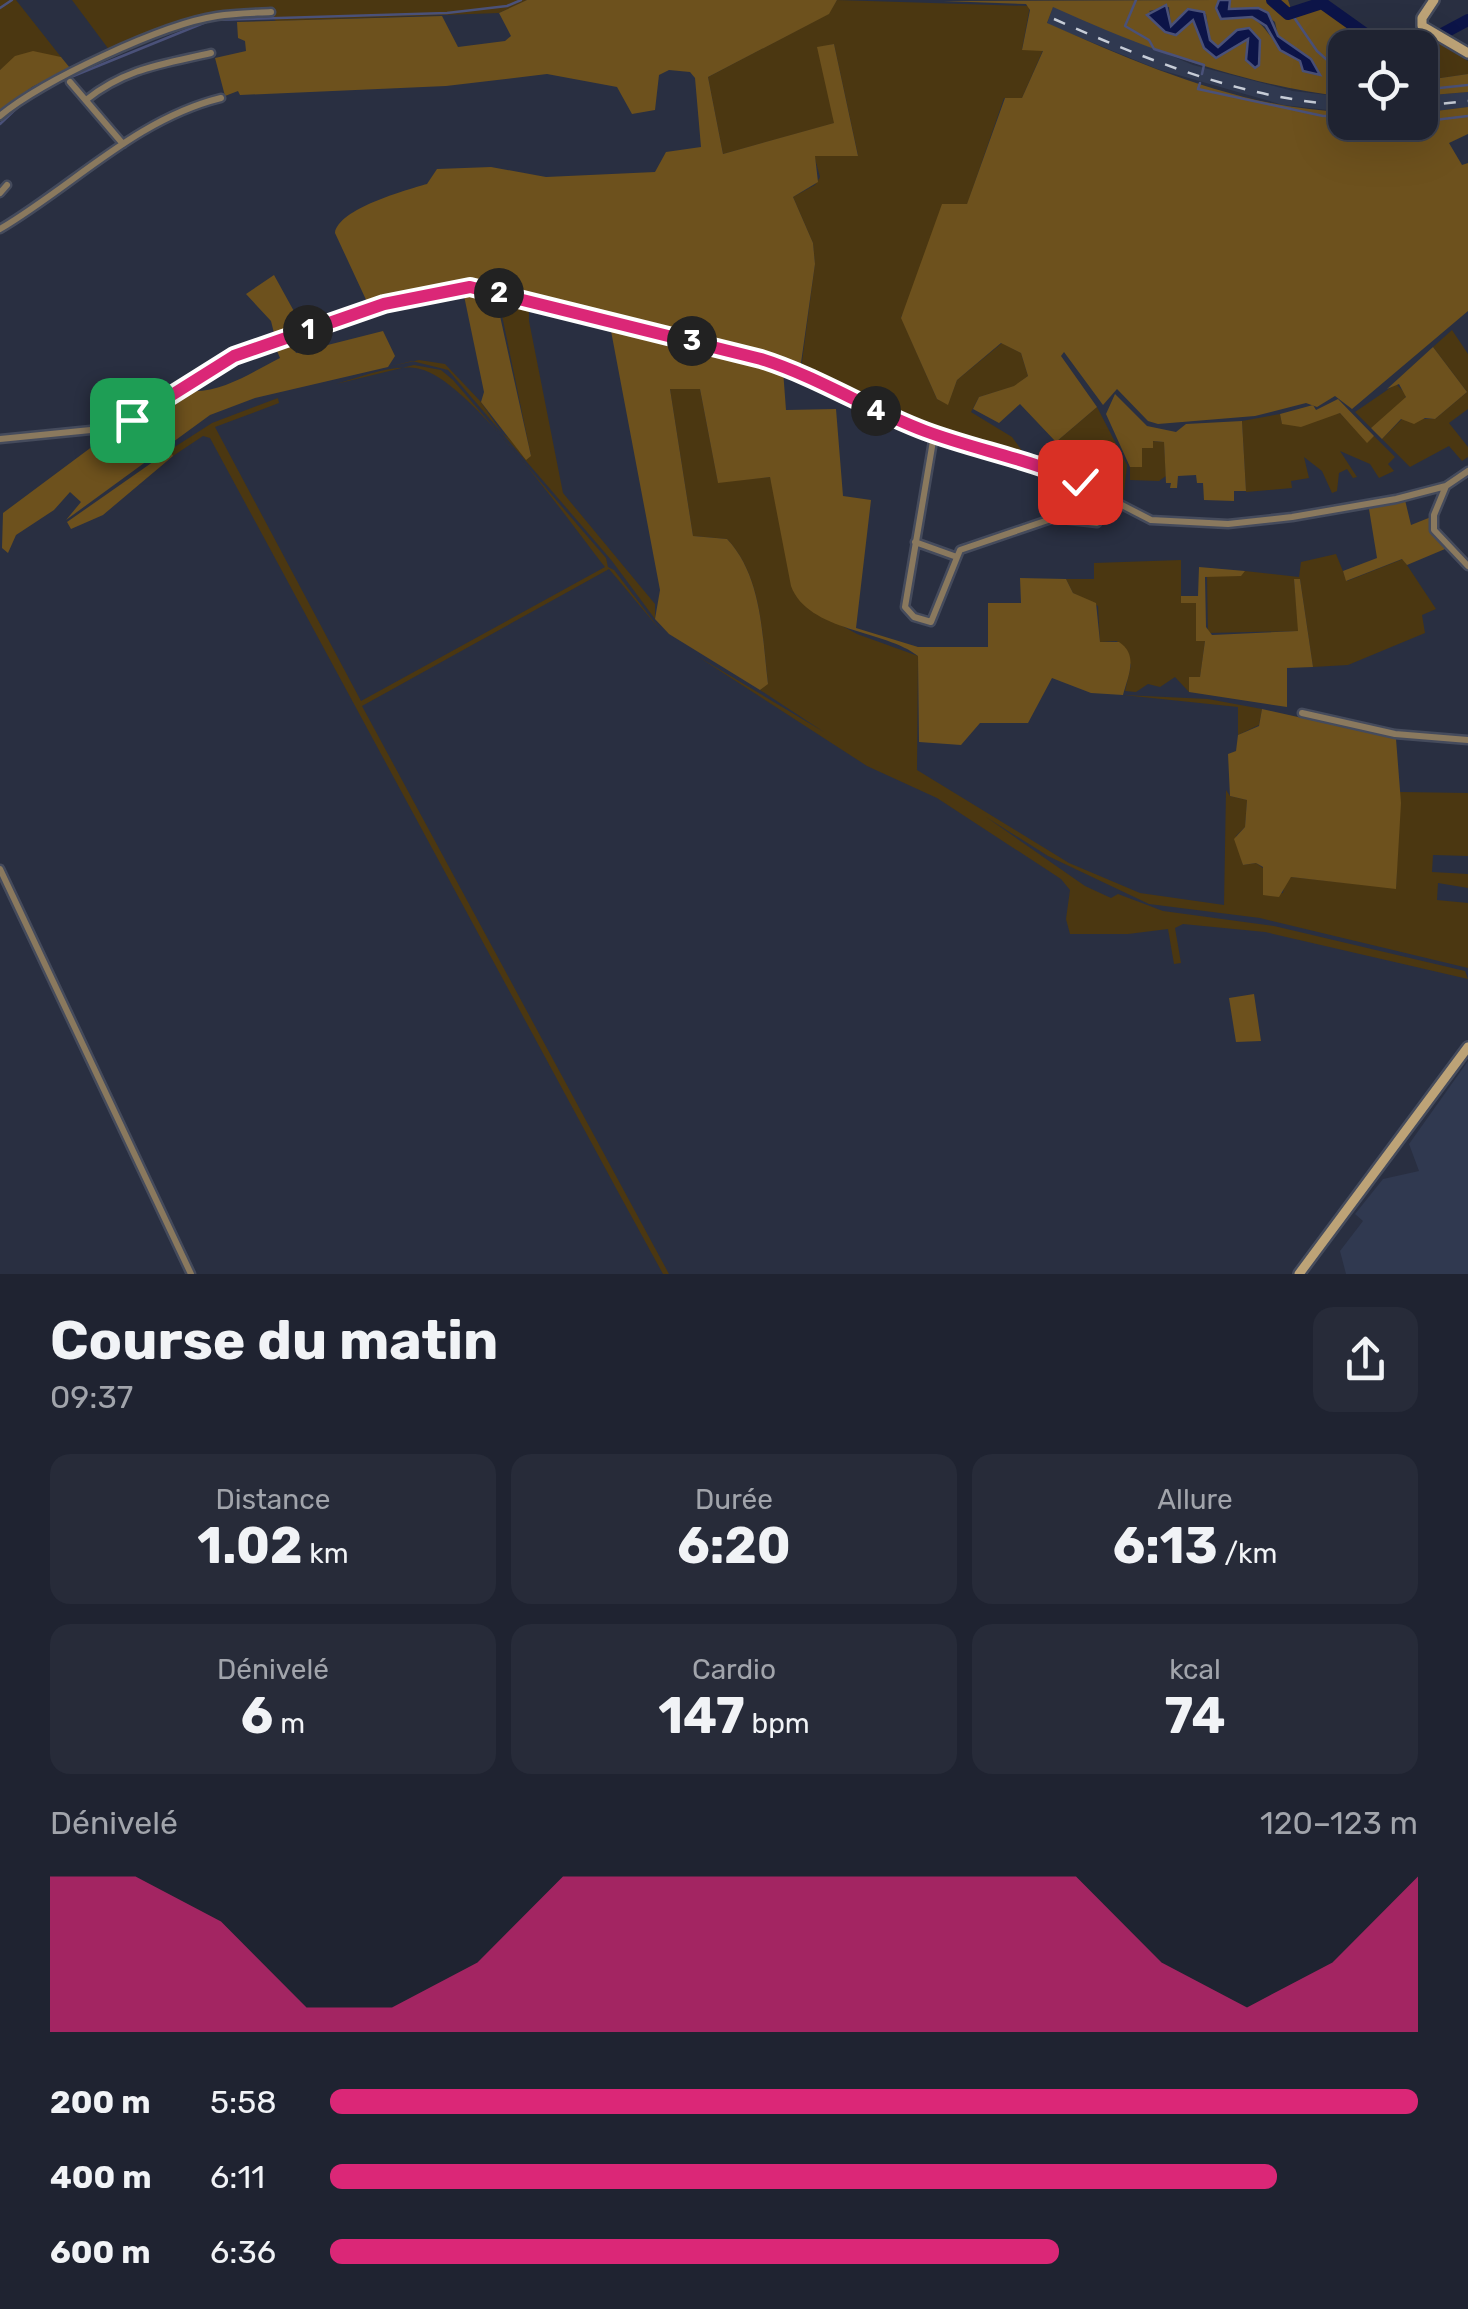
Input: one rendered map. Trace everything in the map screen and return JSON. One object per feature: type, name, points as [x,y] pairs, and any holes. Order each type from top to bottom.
[{"type":"main road","points":[[1434,0],[1422,18],[1422,26],[1468,53]]},
{"type":"main road","points":[[1298,1274],[1468,1047]]},
{"type":"street","points":[[0,116],[31,91],[138,43],[208,17],[271,12]]},
{"type":"street","points":[[86,100],[111,80],[141,67],[211,53]]},
{"type":"street","points":[[70,82],[123,144]]},
{"type":"street","points":[[0,229],[123,144],[190,108],[220,98]]},
{"type":"street","points":[[0,193],[6,186]]},
{"type":"street","points":[[0,440],[111,428],[234,356],[384,304],[470,287],[577,310],[794,370],[934,434],[1048,467],[1150,520],[1253,523],[1382,502],[1446,486],[1468,471]]},
{"type":"street","points":[[934,434],[905,607],[914,618],[932,622],[950,582],[954,556]]},
{"type":"street","points":[[1446,486],[1434,515],[1434,530],[1468,566]]},
{"type":"street","points":[[915,542],[954,556],[979,542],[1054,518],[1097,523]]},
{"type":"street","points":[[1302,713],[1394,734],[1468,740]]},
{"type":"street","points":[[0,869],[191,1274]]},
{"type":"shaded area","points":[[0,0],[16,0],[61,57],[23,56],[0,70]]},
{"type":"shaded area","points":[[72,0],[527,0],[499,13],[276,21],[263,9],[213,14],[110,51]]},
{"type":"shaded area","points":[[527,0],[837,0],[829,14],[708,77],[723,154],[834,123],[817,47],[834,44],[858,156],[815,156],[818,182],[793,197],[813,243],[815,264],[799,377],[783,370],[786,410],[836,409],[843,496],[871,500],[856,628],[918,647],[988,647],[988,603],[1021,603],[1020,578],[1066,579],[1073,593],[1096,603],[1100,642],[1119,642],[1129,653],[1123,695],[1091,693],[1052,678],[1028,723],[980,723],[961,745],[919,742],[918,656],[904,647],[830,622],[800,601],[791,586],[770,477],[718,483],[700,389],[670,389],[693,536],[727,539],[739,554],[754,588],[768,684],[760,690],[669,634],[655,619],[660,590],[608,315],[500,292],[498,307],[531,456],[526,460],[481,402],[484,392],[462,286],[434,288],[368,304],[335,233],[348,216],[374,202],[427,184],[437,169],[491,167],[546,177],[655,172],[666,152],[701,147],[695,78],[690,72],[669,70],[659,75],[655,110],[632,114],[617,87],[547,74],[446,86],[240,95],[238,91],[225,96],[215,58],[246,51],[245,41],[238,38],[237,22],[442,16],[458,47],[505,41],[511,36],[499,13]]},
{"type":"shaded area","points":[[837,0],[1030,6],[1022,49],[1043,50],[1022,98],[1004,98],[967,205],[901,317],[937,399],[948,404],[957,380],[1002,343],[1021,353],[1028,376],[1015,386],[979,397],[971,412],[1012,437],[1026,456],[928,429],[801,369],[815,264],[813,243],[793,197],[815,185],[820,177],[814,155],[858,155],[834,44],[818,48],[835,123],[723,154],[708,77],[828,14]]},
{"type":"shaded area","points":[[1219,0],[1216,8],[1240,18],[1252,17],[1284,51],[1300,59],[1311,59],[1278,36],[1275,22],[1258,8],[1229,9],[1230,0],[1288,0],[1293,15],[1322,4],[1358,30],[1328,30],[1328,94],[1269,84],[1196,63],[1053,7],[1047,23],[1192,82],[1268,102],[1328,111],[1328,140],[1438,140],[1438,111],[1468,107],[1468,134],[1449,143],[1462,165],[1468,163],[1468,311],[1352,409],[1335,396],[1317,407],[1306,403],[1255,416],[1158,424],[1148,421],[1117,389],[1103,405],[1064,352],[1061,356],[1097,407],[1056,442],[1020,404],[999,423],[973,409],[979,397],[1014,386],[1028,376],[1021,353],[1001,343],[957,380],[948,405],[937,399],[901,318],[942,204],[967,204],[1005,98],[1022,98],[1043,51],[1022,50],[1030,10],[1026,4],[943,1]],"holes":[[[1169,7],[1171,27],[1181,15],[1206,14],[1210,40],[1219,47],[1230,36],[1253,31],[1260,40],[1259,65],[1246,60],[1249,39],[1223,54],[1202,43],[1192,19],[1176,35],[1149,11]]]},
{"type":"shaded area","points":[[1219,0],[1230,0],[1229,9],[1258,8],[1268,13],[1278,36],[1311,59],[1320,75],[1303,71],[1300,61],[1280,50],[1266,26],[1252,17],[1221,19],[1216,8]]},
{"type":"shaded area","points":[[1166,5],[1171,26],[1188,9],[1204,12],[1210,40],[1218,47],[1237,30],[1249,28],[1260,40],[1259,65],[1255,68],[1246,60],[1248,39],[1216,58],[1204,48],[1193,20],[1176,35],[1165,32],[1147,15]]},
{"type":"shaded area","points":[[1053,6],[1193,65],[1293,91],[1328,95],[1328,110],[1283,105],[1157,69],[1047,24]]},
{"type":"shaded area","points":[[1438,43],[1468,61],[1468,74],[1438,78]]},
{"type":"shaded area","points":[[33,51],[61,57],[70,68],[32,87],[0,112],[0,70],[15,56]]},
{"type":"shaded area","points":[[1468,74],[1468,92],[1438,94],[1438,78]]},
{"type":"shaded area","points":[[1468,92],[1468,107],[1438,111],[1438,94]]},
{"type":"shaded area","points":[[274,275],[301,324],[275,337],[271,321],[246,294]]},
{"type":"shaded area","points":[[498,296],[529,302],[529,321],[563,493],[655,604],[655,619],[612,561],[502,433],[531,456]]},
{"type":"shaded area","points":[[1452,330],[1468,354],[1468,409],[1449,423],[1468,447],[1468,457],[1462,461],[1449,446],[1410,467],[1382,439],[1402,419],[1435,419],[1467,392],[1433,347]]},
{"type":"shaded area","points":[[383,331],[395,356],[388,367],[255,398],[210,415],[66,520],[81,502],[70,492],[54,510],[16,535],[8,553],[2,548],[3,513],[93,446],[125,445],[149,436],[167,418],[182,390],[207,390],[245,377],[280,358],[275,346],[291,342],[296,353]]},
{"type":"shaded area","points":[[1433,347],[1467,392],[1435,419],[1425,418],[1414,424],[1401,419],[1382,439],[1371,428],[1406,397],[1399,384],[1387,389]]},
{"type":"shaded area","points":[[413,361],[445,364],[481,402],[502,432],[448,370]]},
{"type":"shaded area","points":[[414,365],[441,370],[510,447],[465,398],[441,379],[420,369],[403,368]]},
{"type":"shaded area","points":[[403,368],[336,384],[378,372]]},
{"type":"shaded area","points":[[1396,384],[1406,394],[1405,400],[1371,428],[1355,412]]},
{"type":"shaded area","points":[[670,389],[700,389],[718,482],[770,477],[806,606],[857,634],[918,656],[917,770],[1069,863],[1140,893],[1224,905],[1226,790],[1230,796],[1247,800],[1245,827],[1236,836],[1243,865],[1256,863],[1263,868],[1263,895],[1283,893],[1285,879],[1291,877],[1396,888],[1400,792],[1468,793],[1468,856],[1433,855],[1432,872],[1468,874],[1468,888],[1438,883],[1437,900],[1468,903],[1468,968],[1260,918],[1149,904],[1048,856],[986,817],[1085,886],[1111,898],[1118,894],[1163,911],[1274,926],[1465,971],[1468,979],[1265,932],[1183,924],[1175,928],[1181,963],[1174,964],[1168,929],[1070,934],[1066,919],[1070,890],[1061,879],[937,798],[867,766],[697,656],[824,732],[760,690],[768,683],[754,588],[739,554],[727,539],[693,536]]},
{"type":"shaded area","points":[[1115,394],[1147,426],[1176,432],[1186,424],[1242,421],[1246,491],[1234,491],[1234,501],[1204,500],[1203,483],[1197,483],[1196,475],[1178,476],[1177,488],[1170,488],[1171,483],[1166,483],[1164,442],[1153,441],[1153,448],[1142,448],[1142,467],[1130,467],[1106,414]]},
{"type":"shaded area","points":[[278,398],[279,403],[215,427],[361,701],[605,567],[520,458],[606,558],[608,567],[661,631],[609,569],[362,706],[669,1274],[663,1274],[210,438],[203,436],[173,456],[170,450],[212,423]]},
{"type":"shaded area","points":[[1338,399],[1374,436],[1367,443],[1340,413],[1301,427],[1282,424],[1280,414],[1313,405],[1316,410]]},
{"type":"shaded area","points":[[1097,407],[1127,465],[1123,502],[1112,495],[1121,479],[1056,442]]},
{"type":"shaded area","points":[[1340,413],[1367,442],[1374,436],[1395,457],[1388,464],[1394,471],[1379,478],[1370,464],[1340,451],[1357,477],[1353,478],[1347,469],[1339,473],[1337,491],[1332,493],[1322,471],[1304,457],[1309,478],[1291,481],[1292,488],[1246,492],[1242,421],[1280,414],[1282,423]]},
{"type":"shaded area","points":[[1152,441],[1164,442],[1166,476],[1159,481],[1130,480],[1130,467],[1142,466],[1142,448]]},
{"type":"shaded area","points":[[170,450],[173,456],[103,515],[71,529],[67,522]]},
{"type":"shaded area","points":[[1405,500],[1411,525],[1431,517],[1431,530],[1445,549],[1407,565],[1402,559],[1346,581],[1343,571],[1377,558],[1369,509]]},
{"type":"shaded area","points":[[1336,554],[1347,581],[1403,559],[1436,609],[1422,615],[1425,633],[1348,665],[1313,667],[1300,579],[1294,580],[1299,631],[1208,633],[1207,576],[1245,571],[1299,577],[1301,562]]},
{"type":"shaded area","points":[[1181,560],[1181,603],[1196,603],[1196,640],[1205,641],[1200,678],[1189,677],[1189,692],[1175,677],[1160,687],[1148,684],[1136,692],[1125,691],[1131,665],[1117,641],[1100,642],[1098,606],[1073,593],[1066,579],[1094,579],[1094,563]]},
{"type":"shaded area","points":[[1199,567],[1245,571],[1241,576],[1205,577],[1206,627],[1212,635],[1298,631],[1294,579],[1300,579],[1313,667],[1287,668],[1287,707],[1189,692],[1189,677],[1200,677],[1205,641],[1196,641],[1196,603],[1181,603],[1181,596],[1198,596]]},
{"type":"shaded area","points":[[1123,695],[1208,699],[1262,709],[1259,725],[1238,735],[1238,707]]},
{"type":"shaded area","points":[[1262,709],[1396,739],[1401,803],[1396,889],[1291,877],[1279,897],[1263,895],[1263,867],[1256,863],[1243,865],[1234,839],[1245,827],[1247,800],[1230,796],[1228,754],[1236,751],[1238,735],[1259,726]]},
{"type":"shaded area","points":[[1254,994],[1261,1041],[1236,1042],[1229,998]]},
{"type":"shaded area","points":[[1468,1061],[1468,1274],[1346,1274],[1340,1251],[1363,1221],[1355,1214],[1383,1179],[1419,1171],[1409,1144]]},
{"type":"waterway","points":[[0,8],[12,0]]},
{"type":"waterway","points":[[61,81],[211,20],[447,13],[507,6],[521,0]]},
{"type":"waterway","points":[[1136,0],[1125,26],[1149,40],[1154,49],[1204,65],[1202,74]]},
{"type":"waterway","points":[[1272,0],[1288,14],[1322,3],[1360,30]]},
{"type":"waterway","points":[[1291,13],[1328,61]]},
{"type":"waterway","points":[[1440,35],[1468,20]]},
{"type":"waterway","points":[[1200,83],[1198,89],[1328,116]]},
{"type":"waterway","points":[[1438,88],[1468,85]]},
{"type":"waterway","points":[[0,124],[20,105]]},
{"type":"waterway","points":[[1438,120],[1468,116]]},
{"type":"railway","points":[[1054,19],[1196,75],[1269,95],[1328,103]]},
{"type":"railway","points":[[1438,104],[1468,101]]},
{"type":"route","points":[[132,420],[234,356],[384,304],[426,292],[470,287],[577,310],[761,359],[794,370],[926,432],[1022,458],[1080,482]]}]
